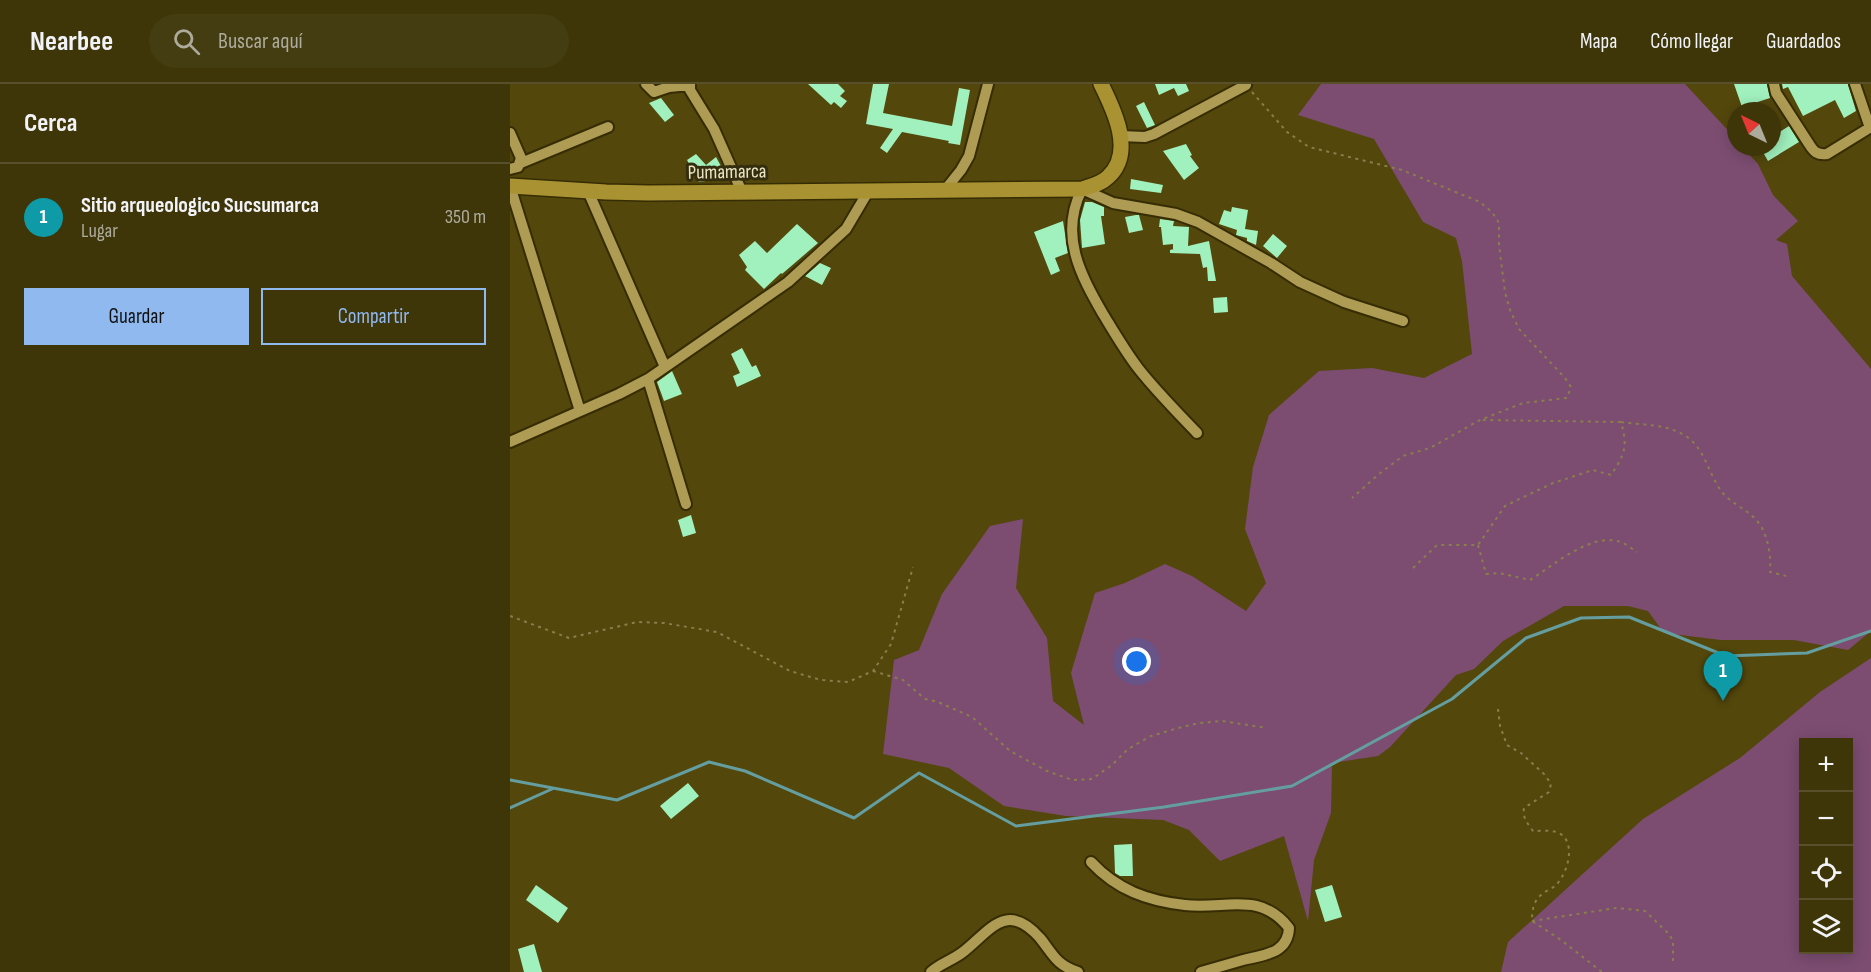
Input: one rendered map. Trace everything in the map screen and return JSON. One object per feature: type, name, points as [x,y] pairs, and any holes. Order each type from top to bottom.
[{"type":"main road","name":"Pumamarca","points":[[510,186],[588,191],[742,192],[1082,189],[1101,182],[1116,168],[1121,151],[1117,117],[1101,84]]},
{"type":"street","points":[[646,84],[654,92],[669,87],[690,85],[690,90],[714,129],[742,192]]},
{"type":"street","points":[[945,190],[969,156],[988,84]]},
{"type":"street","points":[[1774,84],[1776,93],[1814,152],[1820,155],[1827,154],[1870,127],[1855,84]]},
{"type":"street","points":[[1120,136],[1145,137],[1154,134],[1246,86]]},
{"type":"street","points":[[510,169],[608,127]]},
{"type":"street","points":[[510,133],[521,163]]},
{"type":"street","points":[[510,186],[580,411]]},
{"type":"street","points":[[1197,433],[1139,369],[1084,282],[1076,257],[1072,228],[1076,200],[1082,189],[1113,202],[1176,214],[1198,222],[1300,282],[1344,302],[1403,321]]},
{"type":"street","points":[[510,442],[648,379],[788,282],[846,229],[869,190]]},
{"type":"street","points":[[588,191],[665,366]]},
{"type":"street","points":[[648,379],[686,504]]},
{"type":"street","points":[[1091,862],[1105,877],[1144,896],[1188,906],[1234,903],[1258,906],[1270,910],[1289,928],[1289,936],[1285,942],[1269,956],[1244,960],[1201,972]]},
{"type":"street","points":[[931,972],[958,957],[990,927],[1003,921],[1020,923],[1029,928],[1041,939],[1054,958],[1067,968],[1078,972]]},
{"type":"path","points":[[1246,86],[1287,132],[1309,147],[1401,170],[1480,202],[1492,212],[1499,223],[1499,245],[1505,292],[1519,329],[1571,387],[1567,398],[1523,403],[1480,420],[1430,448],[1403,456],[1378,474],[1352,498]]},
{"type":"path","points":[[1480,420],[1621,422],[1669,429],[1685,435],[1701,452],[1720,490],[1755,518],[1763,529],[1771,556],[1770,572],[1786,576]]},
{"type":"path","points":[[1478,544],[1505,506],[1553,483],[1593,470],[1611,476],[1624,456],[1625,436],[1621,422]]},
{"type":"path","points":[[1478,544],[1486,574],[1500,573],[1530,580],[1575,551],[1597,540],[1620,542],[1637,552]]},
{"type":"path","points":[[1413,568],[1437,545],[1478,544]]},
{"type":"path","points":[[510,616],[569,638],[637,622],[664,623],[717,632],[790,671],[821,680],[848,682],[873,671],[891,644],[914,567]]},
{"type":"path","points":[[873,671],[903,680],[925,699],[938,702],[972,717],[1010,751],[1047,771],[1072,780],[1092,779],[1112,765],[1128,748],[1151,736],[1191,725],[1222,721],[1267,728]]},
{"type":"path","points":[[1498,709],[1500,726],[1507,745],[1521,753],[1545,775],[1551,784],[1549,792],[1524,808],[1523,814],[1527,822],[1533,831],[1557,832],[1569,847],[1568,867],[1557,885],[1540,896],[1532,909],[1532,921]]},
{"type":"path","points":[[1532,921],[1616,908],[1645,911],[1670,935],[1673,942],[1673,962]]},
{"type":"path","points":[[1532,921],[1602,972]]},
{"type":"shaded area","points":[[1321,84],[1685,84],[1727,129],[1727,156],[1750,156],[1758,164],[1773,195],[1798,221],[1776,240],[1787,244],[1792,276],[1871,369],[1871,631],[1848,650],[1794,640],[1721,640],[1664,633],[1648,611],[1628,606],[1564,606],[1503,641],[1474,669],[1456,675],[1390,747],[1378,756],[1332,763],[1331,813],[1314,860],[1308,921],[1284,836],[1220,861],[1189,830],[1163,820],[1066,816],[1004,806],[949,768],[883,754],[894,660],[919,650],[942,594],[990,526],[1023,519],[1016,588],[1047,638],[1053,701],[1084,725],[1071,673],[1095,593],[1125,583],[1165,564],[1192,576],[1246,611],[1266,583],[1245,529],[1253,467],[1269,415],[1319,371],[1372,368],[1424,378],[1472,354],[1462,261],[1456,238],[1423,222],[1374,139],[1298,115]]},
{"type":"shaded area","points":[[1871,658],[1871,972],[1501,972],[1508,942],[1643,819],[1740,758],[1820,692]]},
{"type":"building","points":[[808,84],[838,84],[845,91],[840,96],[847,101],[841,108],[834,102],[831,105]]},
{"type":"building","points":[[873,84],[889,84],[883,113],[952,126],[959,88],[970,90],[960,145],[902,132],[887,153],[880,148],[893,129],[866,124]]},
{"type":"building","points":[[1155,84],[1186,84],[1189,91],[1178,96],[1174,88],[1159,95]]},
{"type":"building","points":[[1734,84],[1767,84],[1770,98],[1758,102],[1740,102]]},
{"type":"building","points":[[1782,84],[1848,84],[1856,111],[1844,118],[1835,100],[1803,116],[1788,87],[1783,89]]},
{"type":"building","points":[[661,98],[674,115],[665,122],[649,103]]},
{"type":"building","points":[[1144,102],[1155,125],[1147,128],[1136,106]]},
{"type":"building","points":[[1789,126],[1799,142],[1781,153],[1781,131]]},
{"type":"building","points":[[1186,144],[1192,155],[1190,156],[1199,168],[1184,180],[1163,151]]},
{"type":"building","points":[[696,154],[706,165],[716,157],[727,177],[699,182],[687,160]]},
{"type":"building","points":[[1765,156],[1776,156],[1768,161]]},
{"type":"building","points":[[1131,179],[1163,185],[1161,193],[1130,189]]},
{"type":"building","points":[[1085,202],[1104,207],[1104,216],[1101,216],[1105,244],[1082,248],[1080,220]]},
{"type":"building","points":[[1232,207],[1248,210],[1245,229],[1258,231],[1256,245],[1247,241],[1247,238],[1236,235],[1237,230],[1219,224],[1224,210],[1231,212]]},
{"type":"building","points":[[1139,215],[1143,230],[1129,233],[1125,217]]},
{"type":"building","points":[[1160,219],[1174,221],[1173,226],[1189,227],[1188,246],[1209,241],[1216,281],[1208,281],[1207,267],[1203,268],[1200,254],[1170,253],[1170,250],[1174,249],[1173,244],[1163,245],[1161,227],[1159,227]]},
{"type":"building","points":[[1063,221],[1068,253],[1055,258],[1060,271],[1051,275],[1034,232]]},
{"type":"building","points":[[797,224],[818,243],[764,289],[745,270],[747,267],[739,255],[755,241],[767,253]]},
{"type":"building","points":[[1273,234],[1287,246],[1277,258],[1263,246]]},
{"type":"building","points":[[820,263],[831,268],[822,285],[805,276]]},
{"type":"building","points":[[1227,297],[1228,312],[1214,313],[1213,298]]},
{"type":"building","points":[[742,348],[752,367],[756,365],[761,376],[737,387],[733,376],[740,373],[731,354]]},
{"type":"building","points":[[672,371],[682,394],[664,401],[657,382]]},
{"type":"building","points":[[691,515],[696,533],[683,537],[678,520]]},
{"type":"building","points":[[688,783],[699,796],[671,819],[660,806]]},
{"type":"building","points":[[1132,844],[1133,876],[1120,876],[1115,873],[1114,845]]},
{"type":"building","points":[[536,885],[568,908],[558,923],[526,900]]},
{"type":"building","points":[[1332,885],[1342,917],[1325,922],[1315,890]]},
{"type":"building","points":[[534,944],[542,972],[524,972],[518,949]]},
{"type":"waterway","points":[[510,780],[617,800],[709,762],[745,771],[854,818],[919,773],[1016,826],[1164,807],[1292,786],[1452,699],[1526,638],[1581,618],[1629,617],[1726,656],[1807,653],[1871,631]]},
{"type":"waterway","points":[[510,808],[552,789]]},
{"type":"place","name":"Sitio arqueologico Sucsumarca","points":[[1723,701]]}]
